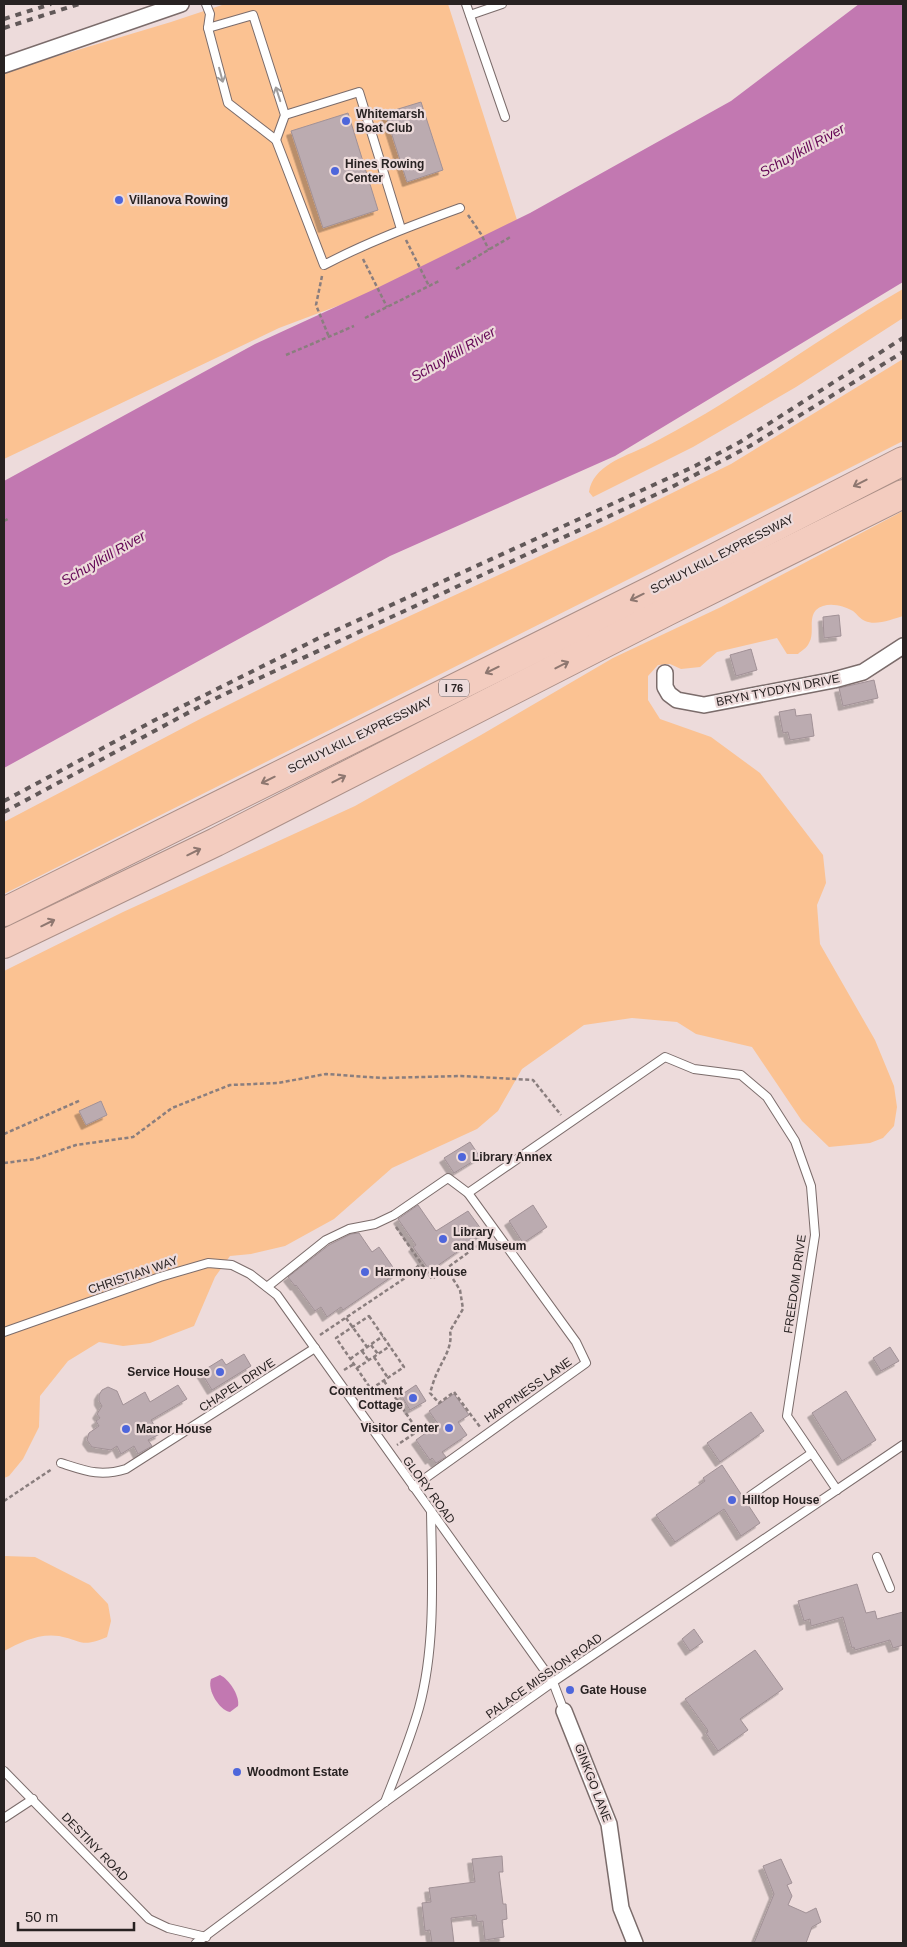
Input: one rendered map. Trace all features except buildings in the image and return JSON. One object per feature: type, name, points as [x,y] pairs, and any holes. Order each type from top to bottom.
[{"type":"highway","name":"SCHUYLKILL EXPRESSWAY","points":[[4,912],[660,586],[903,461]]},
{"type":"highway","name":"I 76","points":[[4,944],[216,842],[666,612],[903,494]]},
{"type":"street","points":[[4,65],[181,4]]},
{"type":"street","name":"BRYN TYDDYN DRIVE","points":[[665,673],[665,687],[669,694],[677,700],[704,704],[834,680],[863,672],[903,646]]},
{"type":"street","name":"GINKGO LANE","points":[[564,1711],[610,1824],[621,1908],[635,1943]]},
{"type":"lane","points":[[206,4],[210,14],[208,28],[228,103],[276,140],[324,265],[401,229],[460,208]]},
{"type":"lane","points":[[466,4],[505,117]]},
{"type":"lane","points":[[470,15],[502,4]]},
{"type":"lane","points":[[208,28],[253,15],[285,115],[276,140]]},
{"type":"lane","points":[[285,115],[359,92],[401,229]]},
{"type":"lane","name":"FREEDOM DRIVE","points":[[569,1124],[665,1057],[694,1069],[741,1075],[767,1097],[795,1141],[811,1186],[815,1235],[787,1416],[837,1490]]},
{"type":"lane","points":[[468,1193],[569,1124]]},
{"type":"lane","name":"HAPPINESS LANE","points":[[390,1217],[448,1178],[468,1193],[576,1342],[586,1363],[413,1487]]},
{"type":"lane","points":[[267,1287],[326,1240],[350,1230],[375,1224],[390,1217]]},
{"type":"lane","name":"CHRISTIAN WAY","points":[[4,1332],[160,1277],[208,1263],[232,1265],[250,1274],[267,1287]]},
{"type":"lane","name":"GLORY ROAD","points":[[267,1287],[278,1295],[552,1682],[564,1711]]},
{"type":"lane","name":"CHAPEL DRIVE","points":[[62,1463],[97,1474],[112,1474],[126,1469],[312,1344]]},
{"type":"lane","name":"PALACE MISSION ROAD","points":[[196,1943],[385,1802],[552,1682],[903,1445]]},
{"type":"lane","points":[[750,1496],[812,1453]]},
{"type":"lane","points":[[385,1802],[419,1707],[429,1650],[433,1598],[431,1511]]},
{"type":"lane","points":[[877,1558],[890,1588]]},
{"type":"lane","name":"DESTINY ROAD","points":[[4,1771],[34,1799],[149,1918],[168,1928],[206,1937]]},
{"type":"lane","points":[[4,1818],[34,1799]]},
{"type":"path","points":[[460,208],[473,221],[489,250]]},
{"type":"path","points":[[456,269],[512,236]]},
{"type":"path","points":[[411,251],[429,286]]},
{"type":"path","points":[[324,265],[316,305],[329,337]]},
{"type":"path","points":[[370,271],[387,307]]},
{"type":"path","points":[[365,318],[439,281]]},
{"type":"path","points":[[286,355],[354,326]]},
{"type":"path","points":[[4,521],[8,519]]},
{"type":"path","points":[[4,1163],[35,1159],[76,1145],[133,1137],[172,1108],[230,1085],[278,1083],[326,1074],[382,1078],[461,1076],[533,1080],[569,1124]]},
{"type":"path","points":[[4,1134],[81,1100]]},
{"type":"path","points":[[390,1217],[420,1264],[432,1279],[496,1232]]},
{"type":"path","points":[[312,1344],[346,1318],[408,1276],[420,1264]]},
{"type":"path","points":[[446,1268],[460,1290],[463,1309],[450,1332],[452,1341],[445,1361],[436,1373],[430,1393],[439,1403],[454,1392],[486,1434]]},
{"type":"path","points":[[369,1316],[404,1367],[372,1389],[336,1338],[353,1328],[369,1316]]},
{"type":"path","points":[[346,1318],[367,1347]]},
{"type":"path","points":[[350,1358],[383,1336]]},
{"type":"path","points":[[371,1345],[378,1354]]},
{"type":"path","points":[[357,1368],[390,1346]]},
{"type":"path","points":[[362,1350],[369,1360]]},
{"type":"path","points":[[374,1357],[388,1378]]},
{"type":"path","points":[[384,1381],[418,1431],[388,1452]]},
{"type":"path","points":[[4,1501],[62,1463]]},
{"type":"shaded area","points":[[225,4],[448,4],[517,220],[364,296],[279,328],[4,459],[4,72]]},
{"type":"shaded area","points":[[903,289],[903,318],[796,387],[693,447],[593,497],[589,492],[596,475],[610,464],[645,447],[711,410]]},
{"type":"shaded area","points":[[903,359],[903,441],[4,894],[4,822],[202,718],[364,637],[605,526],[731,464]]},
{"type":"shaded area","points":[[903,511],[903,616],[874,623],[863,620],[853,611],[844,607],[824,606],[816,610],[812,618],[811,639],[807,646],[798,654],[787,654],[777,638],[717,652],[700,667],[681,669],[670,664],[658,665],[648,676],[648,700],[660,719],[711,737],[760,773],[823,855],[826,883],[817,905],[820,944],[875,1040],[894,1086],[897,1107],[894,1126],[883,1138],[870,1143],[829,1147],[802,1121],[752,1047],[696,1034],[677,1022],[632,1018],[584,1025],[522,1069],[498,1111],[477,1129],[392,1168],[334,1219],[285,1246],[251,1254],[230,1256],[215,1277],[194,1326],[150,1343],[123,1346],[99,1342],[68,1361],[40,1396],[39,1427],[23,1459],[9,1476],[4,1478],[4,971],[123,912],[355,806],[613,658],[721,607]]},
{"type":"shaded area","points":[[4,1556],[35,1557],[90,1585],[108,1604],[111,1621],[107,1637],[87,1643],[59,1636],[44,1636],[37,1637],[4,1651]]},
{"type":"water","name":"Schuylkill River","points":[[859,4],[903,4],[903,282],[615,456],[390,556],[4,768],[4,481],[255,344],[377,288],[530,213],[731,101]]},
{"type":"water","points":[[220,1675],[236,1693],[238,1706],[230,1712],[218,1704],[212,1694],[211,1679]]},
{"type":"railway","points":[[4,19],[51,4]]},
{"type":"railway","points":[[4,28],[79,4]]},
{"type":"railway","points":[[4,801],[155,720],[319,638],[695,466],[740,442],[903,338]]},
{"type":"railway","points":[[4,812],[210,701],[670,488],[750,446],[903,352]]},
{"type":"place","name":"Whitemarsh Boat Club","points":[[346,121]]},
{"type":"place","name":"Hines Rowing Center","points":[[335,171]]},
{"type":"place","name":"Villanova Rowing","points":[[119,200]]},
{"type":"place","name":"Library Annex","points":[[462,1157]]},
{"type":"place","name":"Library and Museum","points":[[443,1239]]},
{"type":"place","name":"Harmony House","points":[[365,1272]]},
{"type":"place","name":"Service House","points":[[220,1372]]},
{"type":"place","name":"Contentment Cottage","points":[[413,1398]]},
{"type":"place","name":"Visitor Center","points":[[449,1428]]},
{"type":"place","name":"Manor House","points":[[126,1429]]},
{"type":"place","name":"Hilltop House","points":[[732,1500]]},
{"type":"place","name":"Gate House","points":[[570,1690]]},
{"type":"place","name":"Woodmont Estate","points":[[237,1772]]}]
